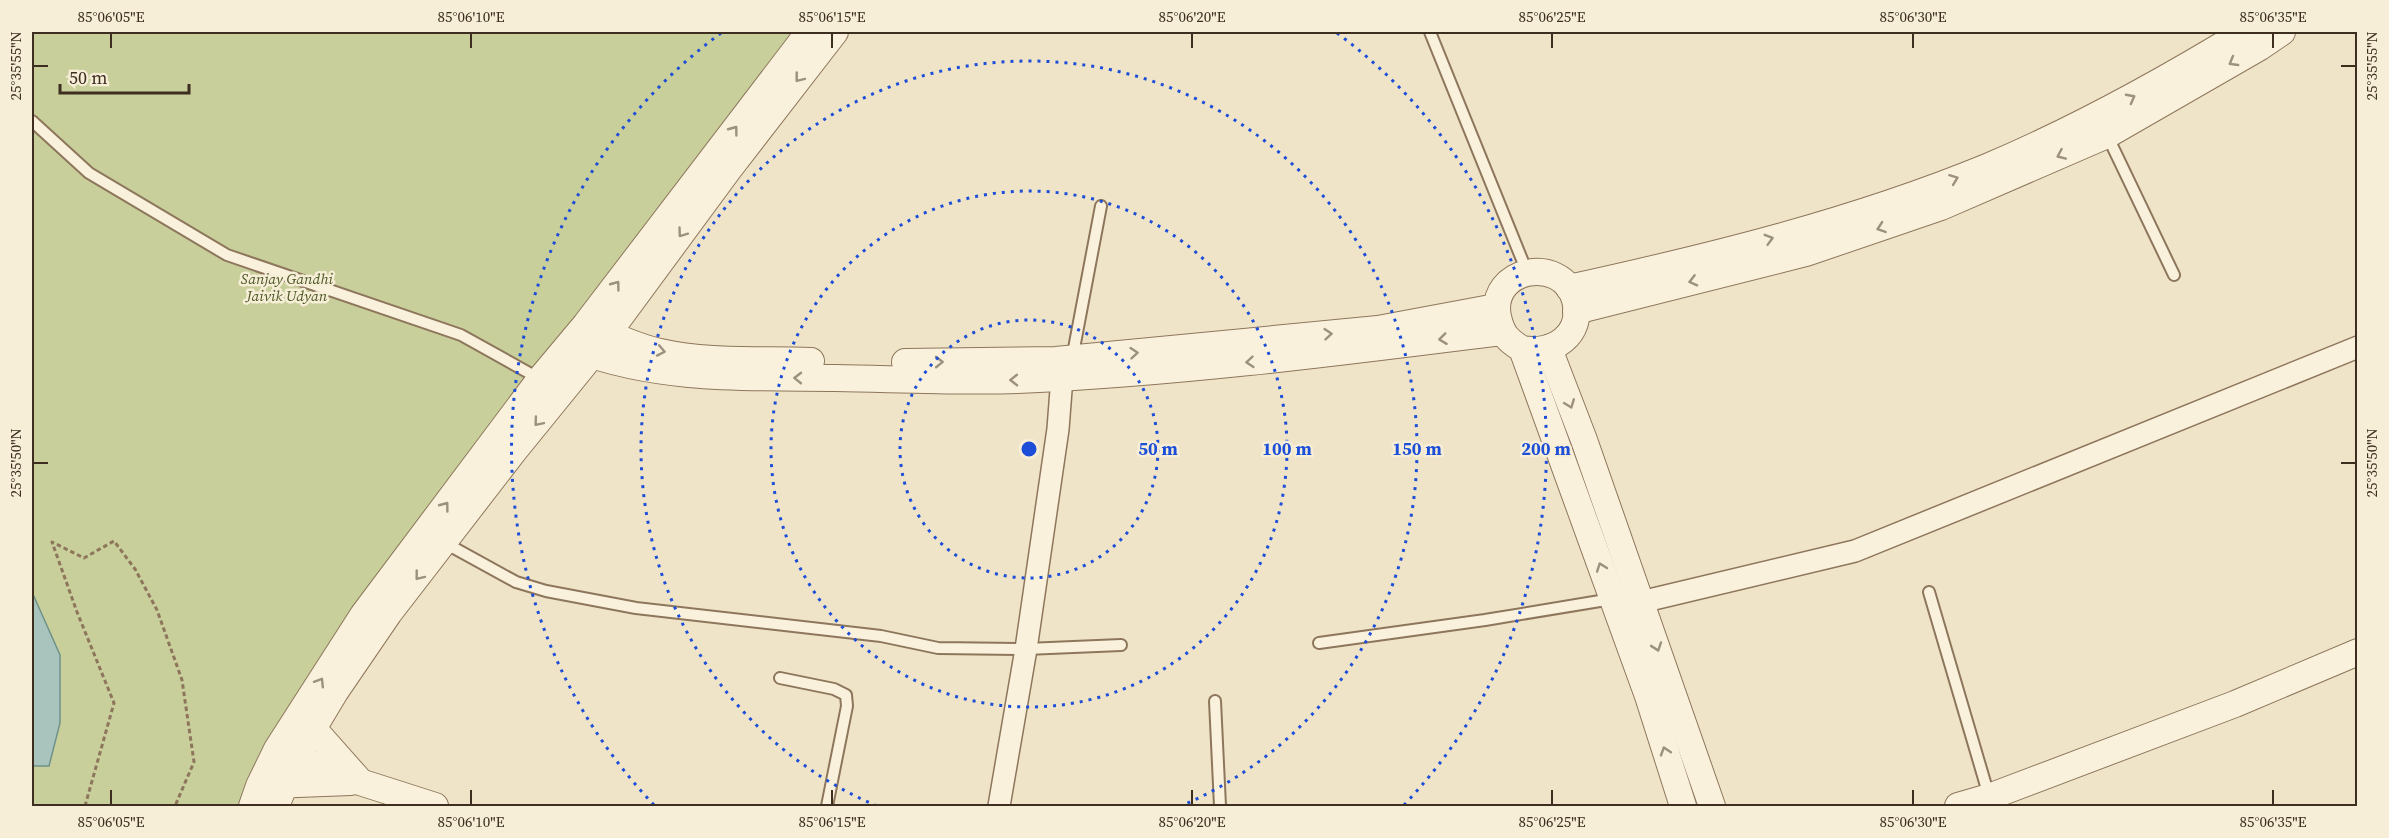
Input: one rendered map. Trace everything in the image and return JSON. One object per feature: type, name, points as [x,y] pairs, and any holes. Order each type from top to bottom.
[{"type":"street","points":[[255,796],[307,721],[363,615],[551,387],[592,355],[597,329],[809,32]]},
{"type":"street","points":[[307,721],[335,692],[389,613],[514,451],[551,387],[568,346],[597,329],[729,169],[835,32]]},
{"type":"street","points":[[1573,300],[1679,264],[1835,220],[1927,190],[2081,124],[2178,72],[2244,32]]},
{"type":"street","points":[[1573,300],[1806,253],[1941,207],[2107,135],[2282,32]]},
{"type":"street","points":[[1527,272],[1551,274],[1561,280],[1573,300],[1574,324],[1560,344],[1549,349],[1535,351],[1522,349],[1510,342],[1502,332],[1496,306],[1499,295],[1506,284],[1516,276],[1527,272]]},
{"type":"street","points":[[568,346],[625,365],[690,375],[940,380],[1067,368],[1378,329],[1496,306]]},
{"type":"street","points":[[597,329],[660,352],[708,358],[1067,368],[1294,358],[1502,332]]},
{"type":"street","points":[[1641,602],[1855,551],[2358,347]]},
{"type":"street","points":[[1522,349],[1648,696],[1683,807]]},
{"type":"street","points":[[1549,349],[1584,440],[1712,807]]},
{"type":"street","points":[[999,807],[1026,649],[1067,368]]},
{"type":"street","points":[[1958,807],[2235,704],[2358,652]]},
{"type":"street","points":[[307,721],[360,782]]},
{"type":"street","points":[[286,753],[360,782],[435,807]]},
{"type":"street","points":[[281,796],[286,753]]},
{"type":"street","points":[[255,796],[281,796],[360,782]]},
{"type":"lane","points":[[1430,32],[1527,272]]},
{"type":"lane","points":[[32,121],[89,173],[227,255],[460,334],[551,387]]},
{"type":"lane","points":[[2107,135],[2174,275]]},
{"type":"lane","points":[[1067,368],[1101,206]]},
{"type":"lane","points":[[445,543],[516,582],[546,591],[636,608],[881,636],[938,648],[1026,649],[1121,645]]},
{"type":"lane","points":[[1929,592],[1989,797]]},
{"type":"lane","points":[[1319,643],[1485,620],[1612,598]]},
{"type":"lane","points":[[780,678],[834,689],[846,695],[846,715],[827,807]]},
{"type":"lane","points":[[1215,701],[1221,807]]},
{"type":"path","points":[[85,807],[114,703],[77,612],[52,542],[84,558],[114,541],[135,569],[158,610],[182,680],[194,762],[175,807]]},
{"type":"green space","name":"Sanjay Gandhi Jaivik Udyan","points":[[32,32],[800,32],[442,507],[237,806],[32,806]]},
{"type":"water","points":[[32,592],[60,655],[60,723],[49,766],[32,766]]}]
